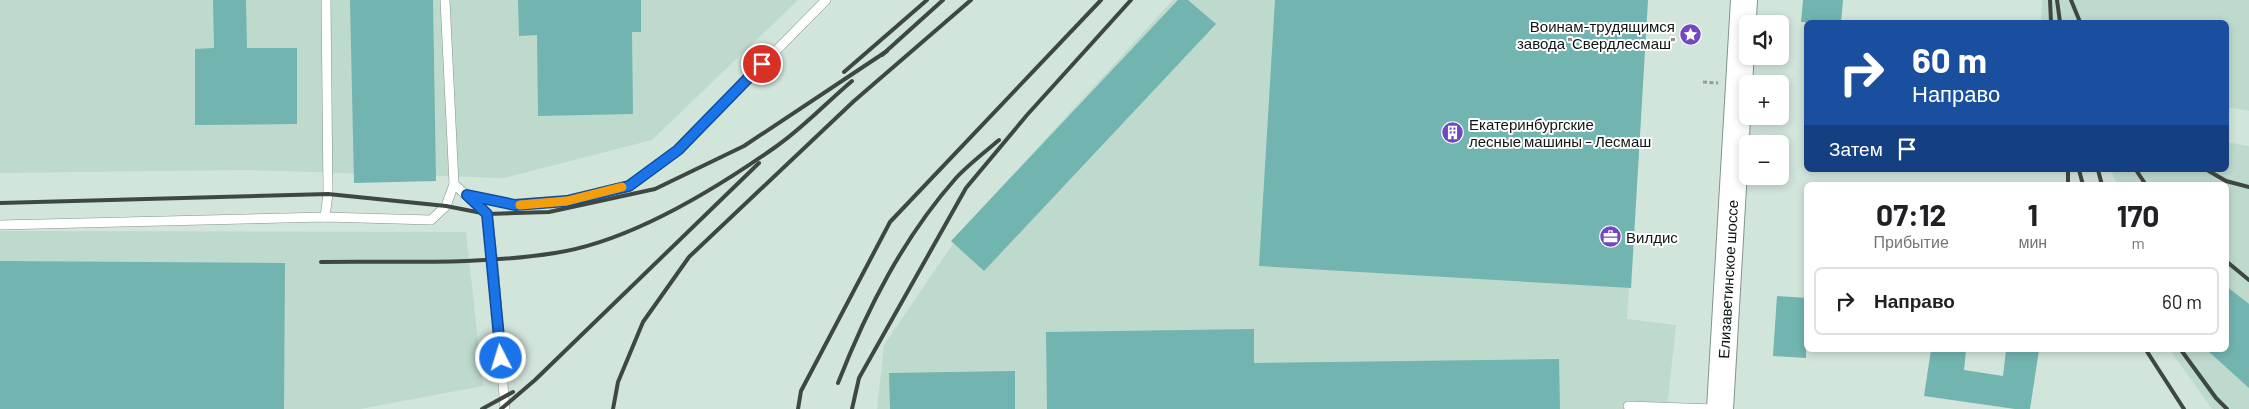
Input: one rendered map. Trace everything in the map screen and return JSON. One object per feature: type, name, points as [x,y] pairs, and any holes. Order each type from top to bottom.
[{"type":"main road","name":"Елизаветинское шоссе","points":[[1720,409],[1744,0]]},
{"type":"lane","points":[[325,217],[328,194],[326,0]]},
{"type":"lane","points":[[0,225],[325,217],[431,220],[446,206],[454,184],[445,0]]},
{"type":"lane","points":[[467,195],[515,205],[567,201],[629,186],[678,150],[826,0]]},
{"type":"lane","points":[[454,184],[487,214],[493,260],[506,409]]},
{"type":"lane","points":[[1628,406],[1714,409]]},
{"type":"shaded area","points":[[0,0],[798,0],[652,140],[504,178],[247,170],[0,173]]},
{"type":"shaded area","points":[[1173,0],[1648,0],[1627,319],[1676,325],[1667,409],[877,409],[884,345],[963,229]]},
{"type":"shaded area","points":[[2042,0],[2249,0],[2249,111],[2229,108],[2229,20],[2041,20]]},
{"type":"shaded area","points":[[2229,143],[2249,146],[2249,409],[2212,409],[2171,352],[2229,352],[2229,182],[2116,182],[2112,172],[2229,172]]},
{"type":"shaded area","points":[[0,231],[466,232],[483,386],[360,409],[0,409]]},
{"type":"building","points":[[213,0],[246,0],[247,48],[297,48],[297,124],[195,125],[195,49],[214,48]]},
{"type":"building","points":[[350,0],[433,0],[436,181],[354,183]]},
{"type":"building","points":[[518,0],[641,0],[641,32],[632,32],[633,114],[538,116],[537,35],[519,36]]},
{"type":"building","points":[[1178,0],[1188,0],[1216,24],[984,271],[951,241]]},
{"type":"building","name":"Екатеринбургские лесные машины – Лесмаш","points":[[1275,0],[1648,0],[1631,288],[1259,266]]},
{"type":"building","points":[[1803,0],[1843,0],[1841,20],[1804,20],[1804,22],[1801,22]]},
{"type":"building","points":[[0,261],[285,263],[284,409],[0,409]]},
{"type":"building","points":[[2229,288],[2249,304],[2249,388],[2209,352],[2229,352]]},
{"type":"building","points":[[1777,296],[1804,298],[1804,352],[1806,352],[1806,358],[1773,356]]},
{"type":"building","points":[[1254,329],[1254,363],[1559,359],[1560,409],[1047,409],[1046,332]]},
{"type":"building","points":[[1931,352],[1966,352],[1964,370],[2003,376],[2006,352],[2039,352],[2030,409],[2015,409],[1924,396]]},
{"type":"building","points":[[1015,371],[1015,409],[890,409],[889,373]]},
{"type":"railway","points":[[844,72],[927,0]]},
{"type":"railway","points":[[882,55],[943,0]]},
{"type":"railway","points":[[613,409],[618,382],[643,322],[689,257],[854,101],[971,0]]},
{"type":"railway","points":[[798,409],[801,391],[890,222],[1101,0]]},
{"type":"railway","points":[[852,409],[859,378],[966,188],[1027,115],[1131,0]]},
{"type":"railway","points":[[2050,0],[2051,20]]},
{"type":"railway","points":[[2057,0],[2060,20]]},
{"type":"railway","points":[[2071,0],[2079,20]]},
{"type":"railway","points":[[0,203],[328,194],[446,206],[487,214],[549,212],[655,189],[744,146],[887,51]]},
{"type":"railway","points":[[321,262],[438,262],[526,257],[583,247],[612,238],[670,212],[725,181],[794,133],[852,81]]},
{"type":"railway","points":[[838,383],[874,301],[919,225],[956,178],[999,140]]},
{"type":"railway","points":[[501,409],[535,380],[759,163]]},
{"type":"railway","points":[[2068,172],[2068,182]]},
{"type":"railway","points":[[2080,172],[2082,182]]},
{"type":"railway","points":[[2099,172],[2101,182]]},
{"type":"railway","points":[[2137,172],[2144,182]]},
{"type":"railway","points":[[2210,172],[2226,181],[2249,187]]},
{"type":"railway","points":[[2229,263],[2249,280]]},
{"type":"railway","points":[[2147,352],[2184,409]]},
{"type":"railway","points":[[2182,352],[2216,398],[2227,409]]},
{"type":"railway","points":[[482,409],[513,392]]},
{"type":"slow traffic","points":[[520,205],[567,201],[622,187]]},
{"type":"place","name":"Воинам-трудящимся завода \"Свердлесмаш\"","points":[[1691,35]]},
{"type":"place","name":"Екатеринбургские лесные машины – Лесмаш","points":[[1453,133]]},
{"type":"place","name":"Вилдис","points":[[1610,237]]},
{"type":"route","points":[[501,358],[493,260],[487,214],[467,195],[515,205],[567,201],[629,186],[678,150],[762,64]]}]
